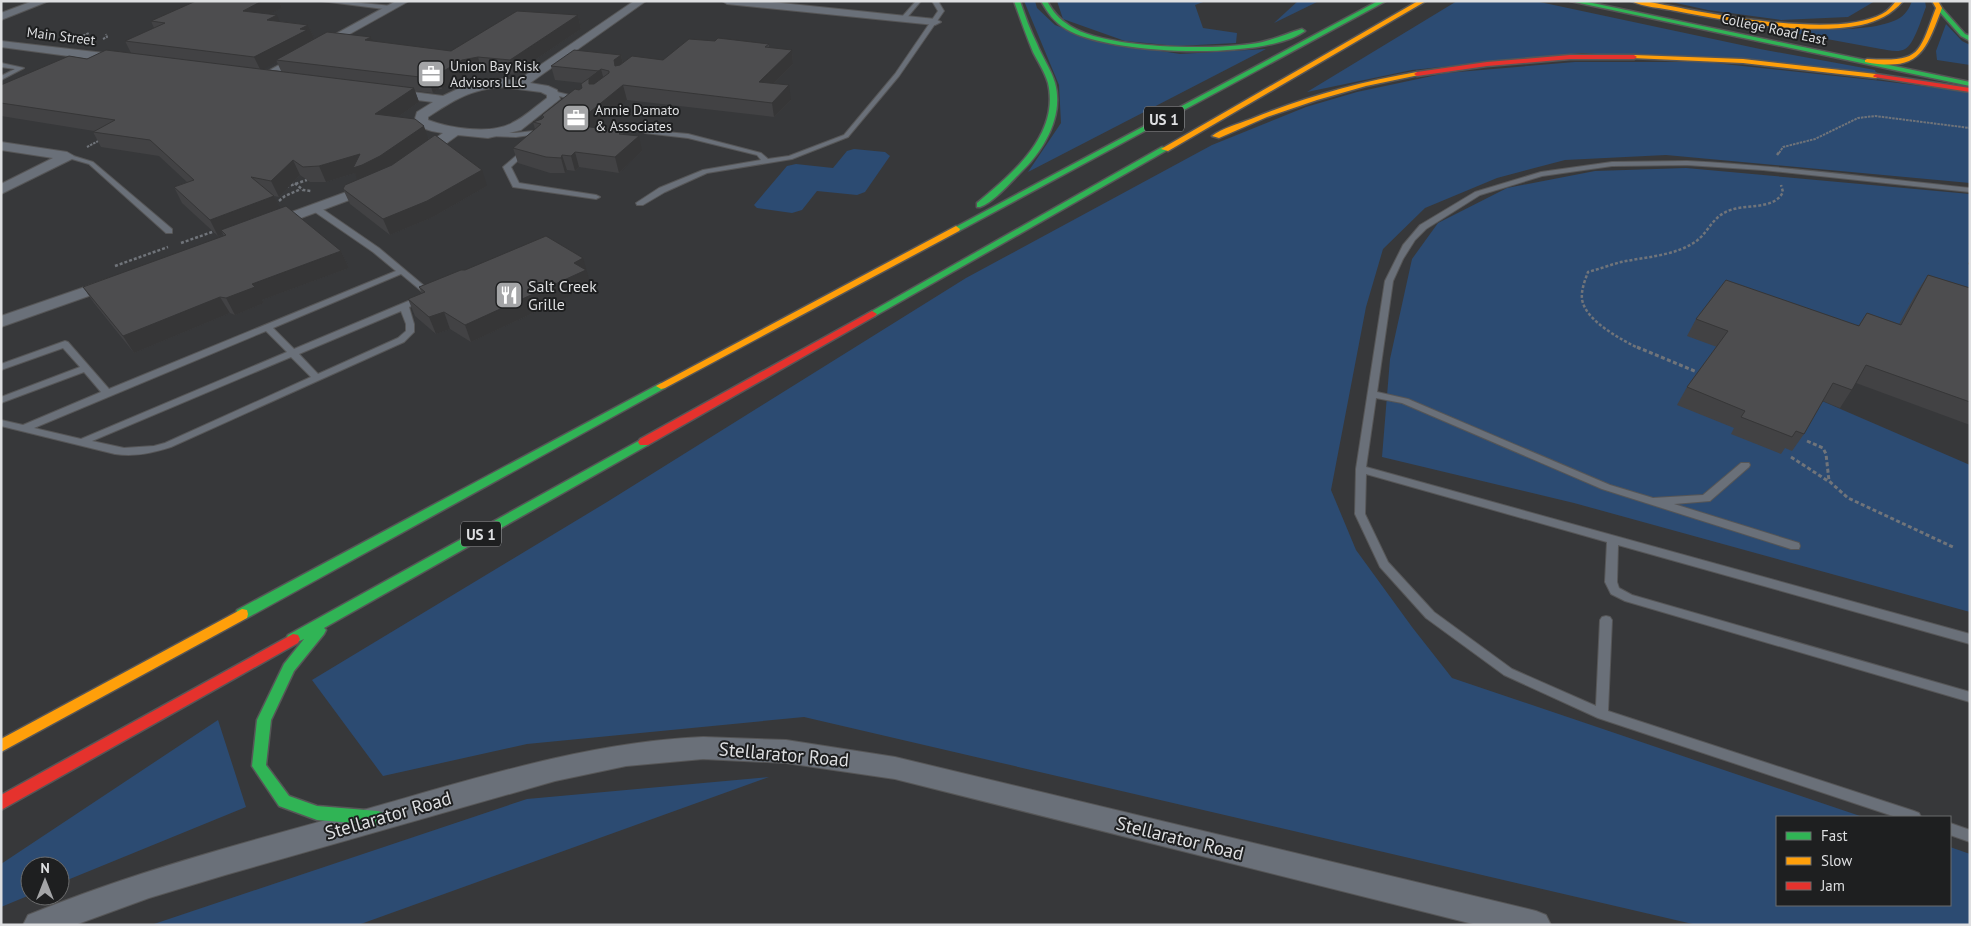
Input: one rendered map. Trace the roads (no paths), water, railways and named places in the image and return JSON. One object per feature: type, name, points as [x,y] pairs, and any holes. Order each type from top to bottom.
[{"type":"main road","points":[[944,235],[1013,177],[1039,147],[1052,118],[1052,86],[1032,42],[1017,1]]},
{"type":"main road","points":[[1044,1],[1046,8],[1059,22],[1079,32],[1118,44],[1147,48],[1203,50],[1245,47],[1293,35],[1329,18],[1382,1]]},
{"type":"main road","name":"US 1","points":[[1,746],[489,479],[944,235],[1041,186],[1382,1]]},
{"type":"main road","name":"US 1","points":[[1,803],[1085,195],[1423,1]]},
{"type":"main road","name":"College Road East","points":[[1573,1],[1970,84]]},
{"type":"main road","points":[[1632,1],[1748,21],[1830,26],[1872,21],[1894,12],[1900,1]]},
{"type":"main road","name":"College Road East","points":[[1632,1],[1741,26],[1929,63]]},
{"type":"main road","points":[[1840,58],[1892,63],[1911,60],[1924,46],[1937,4]]},
{"type":"main road","points":[[1937,4],[1963,35],[1970,39]]},
{"type":"main road","points":[[1210,139],[1336,91],[1415,74],[1487,64],[1570,57],[1651,57],[1743,61],[1883,77],[1970,90]]},
{"type":"main road","points":[[1085,195],[1192,147]]},
{"type":"main road","points":[[327,620],[289,668],[264,720],[260,766],[284,801],[317,813],[378,818]]},
{"type":"street","points":[[1,16],[44,1]]},
{"type":"street","points":[[265,76],[404,1]]},
{"type":"street","points":[[520,86],[641,1]]},
{"type":"street","points":[[726,1],[935,22]]},
{"type":"street","name":"Main Street","points":[[1,44],[134,60]]},
{"type":"street","points":[[70,67],[114,47]]},
{"type":"street","points":[[251,75],[284,79]]},
{"type":"street","points":[[485,84],[520,86],[544,89],[553,93],[554,99],[516,127],[488,134],[436,128],[421,122],[422,115],[467,87],[485,84]]},
{"type":"street","points":[[379,91],[445,100]]},
{"type":"street","points":[[408,165],[456,130]]},
{"type":"street","points":[[1,146],[67,156]]},
{"type":"street","points":[[1,190],[67,156]]},
{"type":"street","points":[[259,229],[383,181]]},
{"type":"street","points":[[1,322],[121,280]]},
{"type":"street","name":"Stellarator Road","points":[[38,925],[65,914],[214,864],[536,774],[606,758],[673,749],[723,747],[833,756],[896,768],[1536,925]]},
{"type":"lane","points":[[323,1],[392,8]]},
{"type":"lane","points":[[904,19],[919,1]]},
{"type":"lane","points":[[640,203],[662,190],[705,171],[790,158],[846,136],[898,75],[935,22],[941,11],[935,1]]},
{"type":"lane","points":[[1,65],[21,68],[1,78]]},
{"type":"lane","points":[[553,93],[572,96],[582,101]]},
{"type":"lane","points":[[645,131],[688,136],[750,151],[759,154],[766,161]]},
{"type":"lane","points":[[488,134],[516,135],[543,132]]},
{"type":"lane","points":[[532,145],[507,167],[516,185],[596,196]]},
{"type":"lane","points":[[67,156],[91,163],[169,232]]},
{"type":"lane","points":[[1911,816],[1602,714],[1508,672],[1430,615],[1384,564],[1360,514],[1361,469],[1389,281],[1402,252],[1422,228],[1451,207],[1487,190],[1519,179],[1558,171],[1599,165],[1646,163],[1706,164],[1970,190]]},
{"type":"lane","points":[[82,442],[431,295],[376,250],[315,208]]},
{"type":"lane","points":[[25,428],[402,271]]},
{"type":"lane","points":[[1,423],[126,452],[150,451],[168,445],[402,340],[410,332],[410,324],[404,306]]},
{"type":"lane","points":[[267,327],[317,378]]},
{"type":"lane","points":[[1,367],[64,344],[107,393]]},
{"type":"lane","points":[[1,400],[85,368]]},
{"type":"lane","points":[[1372,394],[1405,401],[1606,487],[1795,546]]},
{"type":"lane","points":[[1653,502],[1706,498],[1744,465]]},
{"type":"lane","points":[[1361,469],[1970,639]]},
{"type":"lane","points":[[1613,539],[1611,582],[1615,591],[1629,598],[1970,697]]},
{"type":"lane","points":[[1602,714],[1606,620]]},
{"type":"lane","points":[[1951,829],[1970,836]]},
{"type":"place","name":"Union Bay Risk Advisors LLC","points":[[431,74]]},
{"type":"place","name":"Annie Damato & Associates","points":[[576,118]]},
{"type":"place","name":"Salt Creek Grille","points":[[509,295]]}]
